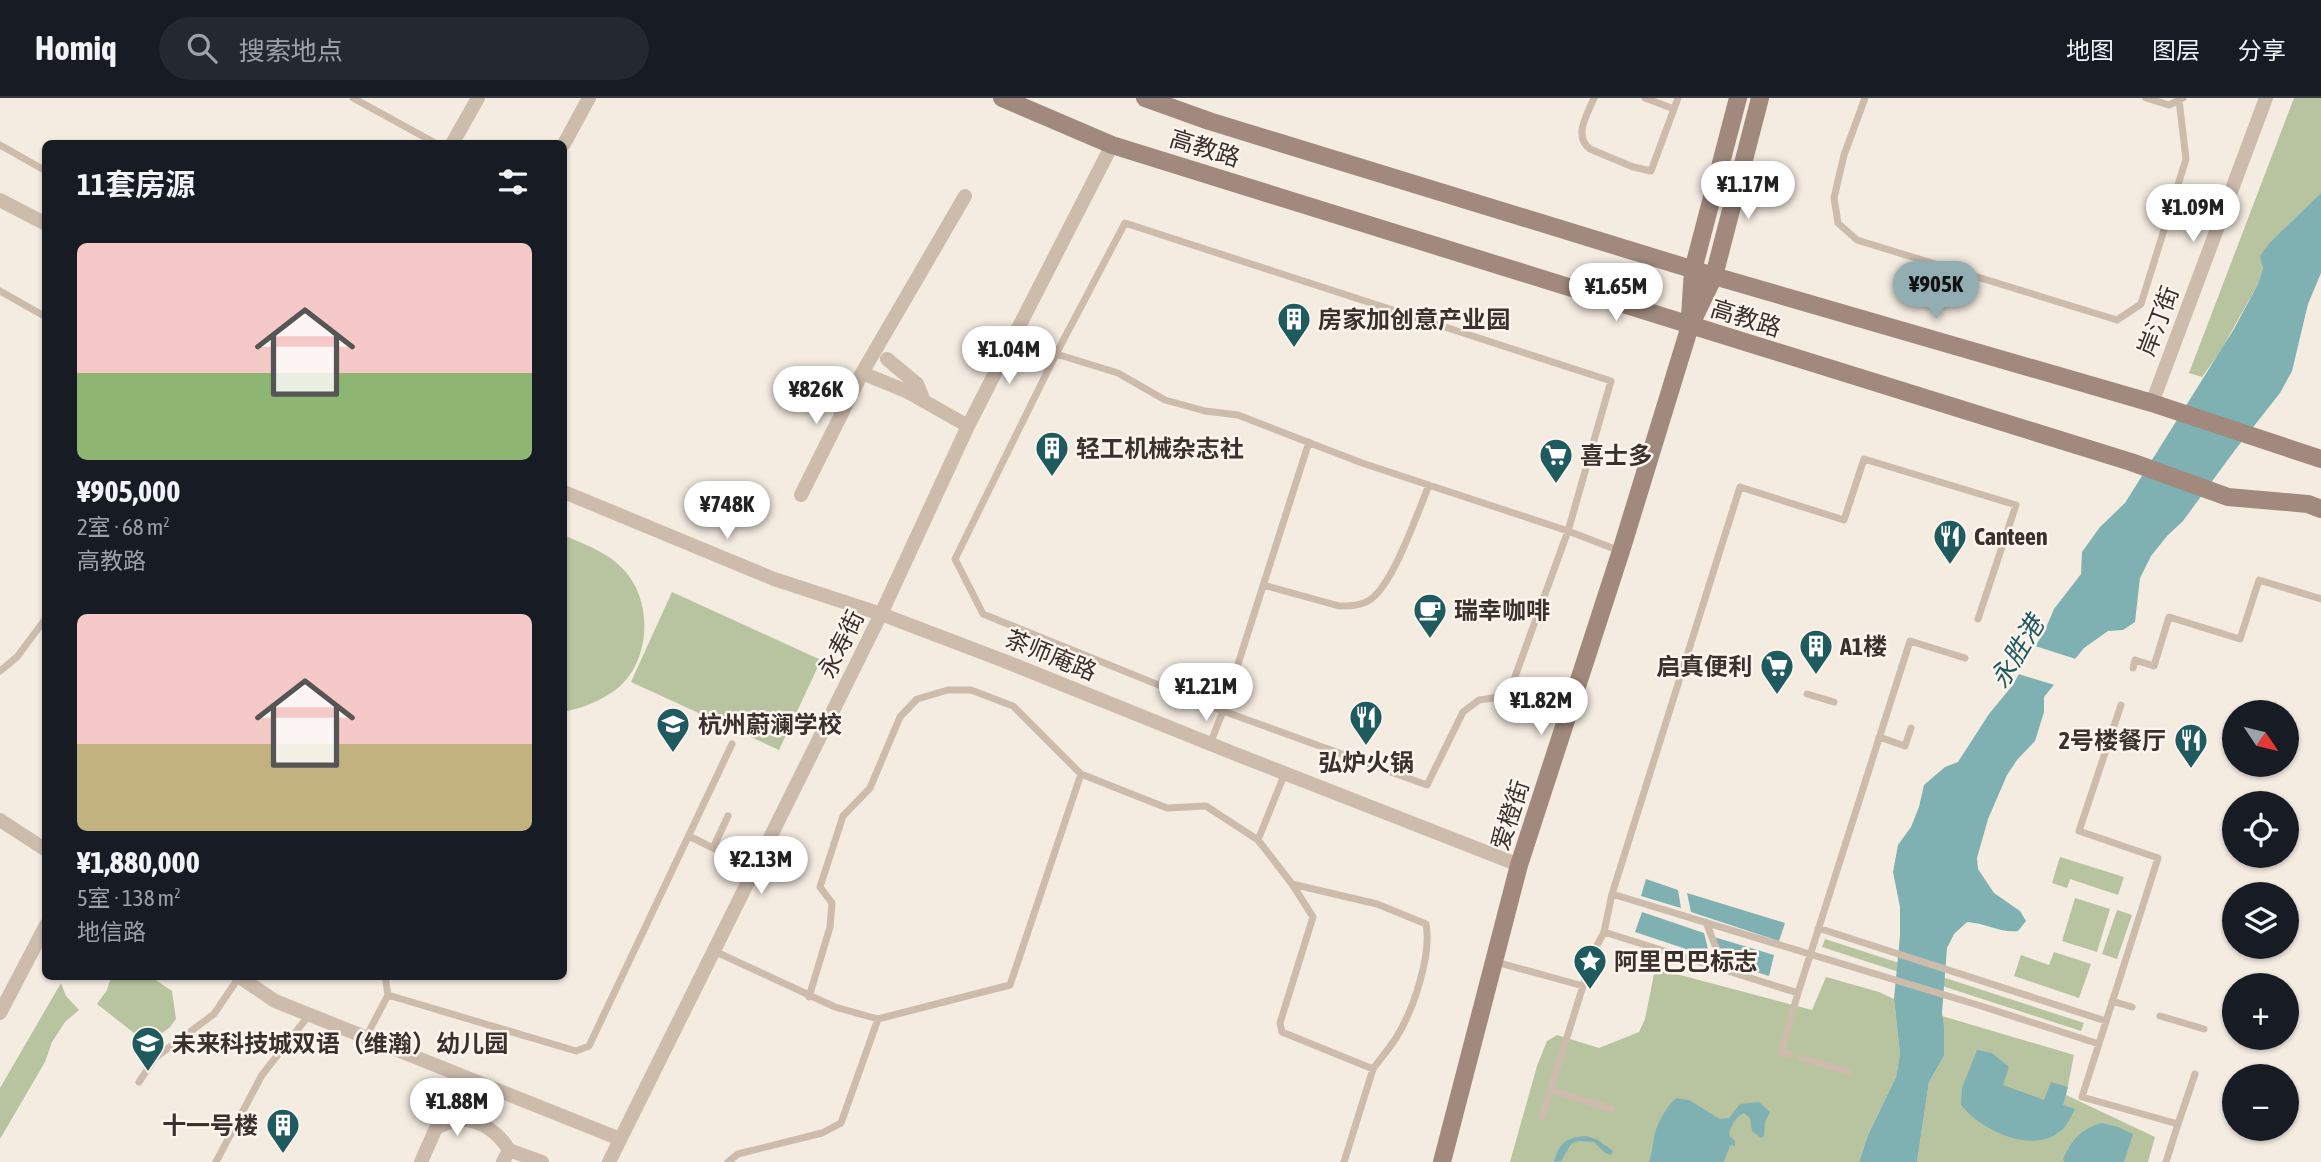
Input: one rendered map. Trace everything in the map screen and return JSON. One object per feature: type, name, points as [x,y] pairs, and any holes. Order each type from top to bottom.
[{"type":"main road","name":"高教路","points":[[1002,98],[1112,145],[2131,462],[2228,497],[2308,504],[2321,509]]},
{"type":"main road","name":"高教路","points":[[1145,98],[1209,121],[1693,270],[2160,405],[2321,458]]},
{"type":"main road","name":"爱橙街","points":[[1689,326],[1693,270],[1738,98]]},
{"type":"main road","name":"爱橙街","points":[[1443,1162],[1520,865],[1621,551],[1689,326],[1714,276],[1760,98]]},
{"type":"street","points":[[454,140],[478,98]]},
{"type":"street","points":[[566,140],[589,98]]},
{"type":"street","name":"岸汀街","points":[[2160,405],[2266,98]]},
{"type":"street","name":"永寿街","points":[[609,1162],[881,614],[968,426],[1014,341],[1112,145]]},
{"type":"street","points":[[801,495],[862,373],[965,195]]},
{"type":"street","points":[[0,200],[42,222]]},
{"type":"street","points":[[887,359],[917,384],[924,401]]},
{"type":"street","points":[[862,373],[883,380],[968,426]]},
{"type":"street","name":"茶师庵路","points":[[567,493],[774,579],[881,614],[1007,662],[1520,865]]},
{"type":"street","points":[[0,821],[42,847]]},
{"type":"street","points":[[0,1013],[42,933]]},
{"type":"street","points":[[244,980],[275,1001],[620,1139]]},
{"type":"street","points":[[421,1162],[436,1128],[456,1119],[484,1126],[501,1137],[506,1156],[542,1162]]},
{"type":"lane","points":[[353,98],[430,140]]},
{"type":"lane","points":[[1594,98],[1581,132],[1580,138],[1584,145],[1633,167],[1651,171],[1678,98]]},
{"type":"lane","points":[[1645,98],[1674,109]]},
{"type":"lane","points":[[1865,98],[1844,155],[1834,198],[1838,223],[1857,240],[2117,320],[2141,304],[2186,159],[2181,99],[2169,105],[2146,98]]},
{"type":"lane","points":[[0,145],[42,169]]},
{"type":"lane","points":[[1125,223],[1611,381],[1568,531],[1508,696],[1479,700],[1463,712],[1427,785],[1223,711],[983,614],[955,559],[1056,354],[1125,223]]},
{"type":"lane","points":[[0,291],[42,315]]},
{"type":"lane","points":[[1014,341],[1118,373],[1165,400],[1205,411],[1238,415],[1621,551]]},
{"type":"lane","points":[[1210,744],[1309,442]]},
{"type":"lane","points":[[1542,1117],[1593,953],[1604,932],[1612,894],[1740,487],[1844,520],[1864,459],[2016,505],[1978,619]]},
{"type":"lane","points":[[1263,585],[1339,606],[1351,607],[1370,601],[1385,584],[1429,485]]},
{"type":"lane","points":[[2133,668],[2135,660],[2154,666],[2169,617],[2240,639],[2259,580],[2321,599]]},
{"type":"lane","points":[[0,671],[17,657],[42,623]]},
{"type":"lane","points":[[1789,1054],[1781,1052],[1798,993],[1883,718],[1910,641],[1965,658]]},
{"type":"lane","points":[[1688,656],[1735,671]]},
{"type":"lane","points":[[809,996],[830,927],[832,903],[820,887],[842,816],[870,788],[900,717],[917,699],[948,691],[971,690],[1013,706],[1081,774],[1167,808],[1206,806],[1258,840],[1313,917],[1280,1023],[1282,1032],[1373,1069]]},
{"type":"lane","points":[[1807,694],[1833,702]]},
{"type":"lane","points":[[2121,705],[2079,831],[2158,858],[2082,1097],[2178,1124]]},
{"type":"lane","points":[[1879,737],[1906,746],[1911,728]]},
{"type":"lane","points":[[388,995],[576,1051],[589,1046],[732,744]]},
{"type":"lane","points":[[1258,840],[1285,773]]},
{"type":"lane","points":[[713,951],[835,1007],[878,1019],[1010,985],[1081,774]]},
{"type":"lane","points":[[713,848],[728,816]]},
{"type":"lane","points":[[689,836],[756,866]]},
{"type":"lane","points":[[1292,884],[1377,904],[1426,924],[1429,939],[1420,981],[1396,1037],[1373,1069],[1344,1162]]},
{"type":"lane","points":[[1612,894],[2099,1044]]},
{"type":"lane","points":[[1706,922],[1725,971]]},
{"type":"lane","points":[[1818,928],[2106,1021]]},
{"type":"lane","points":[[1604,932],[1798,993]]},
{"type":"lane","points":[[1495,961],[1583,986]]},
{"type":"lane","points":[[139,1082],[155,1058],[214,1014],[237,980]]},
{"type":"lane","points":[[366,1037],[388,995],[386,980]]},
{"type":"lane","points":[[2112,1001],[2132,1007]]},
{"type":"lane","points":[[216,1162],[262,1075],[310,1015]]},
{"type":"lane","points":[[2160,1016],[2204,1029]]},
{"type":"lane","points":[[728,1162],[738,1154],[822,1133],[841,1123],[878,1019]]},
{"type":"lane","points":[[1801,1058],[1849,1072]]},
{"type":"lane","points":[[2166,1162],[2194,1074]]},
{"type":"lane","points":[[1551,1090],[1612,1109]]},
{"type":"green space","points":[[2294,98],[2321,98],[2321,193],[2270,242],[2261,256],[2263,268],[2258,284],[2220,352],[2202,377],[2189,373]]},
{"type":"green space","points":[[567,536],[604,554],[624,570],[640,598],[644,614],[642,647],[629,676],[605,697],[567,711]]},
{"type":"green space","points":[[672,592],[821,660],[779,750],[631,682]]},
{"type":"green space","points":[[2060,857],[2124,877],[2118,895],[2070,879],[2067,888],[2052,883]]},
{"type":"green space","points":[[2075,898],[2110,909],[2097,952],[2062,941]]},
{"type":"green space","points":[[2117,910],[2132,915],[2117,959],[2102,954]]},
{"type":"green space","points":[[1825,939],[2084,1023],[2081,1031],[1822,947]]},
{"type":"green space","points":[[2054,952],[2091,964],[2079,998],[2014,976],[2021,955],[2049,965]]},
{"type":"green space","points":[[1665,971],[1812,1010],[1826,977],[1894,999],[1900,1054],[1896,1077],[1868,1135],[1859,1162],[1510,1162],[1537,1066],[1547,1041],[1557,1035],[1599,1048],[1639,1032],[1645,1019],[1654,974]]},
{"type":"green space","points":[[110,980],[156,980],[172,991],[176,1019],[148,1044],[97,1004]]},
{"type":"green space","points":[[61,983],[66,996],[79,1010],[65,1022],[52,1042],[45,1062],[0,1139],[0,1088]]},
{"type":"green space","points":[[1942,1016],[2074,1055],[2066,1095],[2155,1137],[2148,1162],[1917,1162],[1929,1082],[1944,1056]]},
{"type":"water","points":[[2321,193],[2321,273],[2308,304],[2292,371],[2280,393],[2183,521],[2151,556],[2140,578],[2135,622],[2123,630],[2108,631],[2084,648],[2044,697],[2044,712],[2035,741],[2007,775],[1988,819],[1977,858],[1978,869],[1994,893],[2020,911],[2026,921],[2018,931],[1967,922],[1954,934],[1947,948],[1942,1013],[1944,1056],[1929,1082],[1917,1162],[1859,1162],[1868,1135],[1896,1077],[1900,1054],[1894,999],[1900,907],[1893,872],[1898,845],[1911,827],[1924,785],[1945,767],[1958,762],[1989,714],[2012,686],[2045,630],[2054,609],[2081,574],[2082,552],[2100,527],[2125,503],[2234,329],[2258,284],[2263,268],[2260,256],[2270,242]]},
{"type":"water","points":[[1646,879],[1678,890],[1681,908],[1641,896]]},
{"type":"water","points":[[1687,893],[1785,923],[1779,941],[1691,912]]},
{"type":"water","points":[[1642,912],[1704,933],[1710,957],[1635,932]]},
{"type":"water","points":[[1714,937],[1774,955],[1769,976],[1727,963]]},
{"type":"water","points":[[1977,1050],[1992,1053],[2009,1067],[2003,1085],[2044,1100],[2051,1082],[2068,1087],[2063,1105],[2075,1109],[2064,1128],[2039,1140],[2024,1140],[1995,1131],[1970,1115],[1961,1105],[1962,1088]]},
{"type":"water","points":[[1676,1098],[1689,1100],[1720,1119],[1729,1118],[1740,1104],[1759,1102],[1770,1112],[1765,1122],[1764,1136],[1761,1138],[1752,1131],[1750,1118],[1744,1113],[1736,1119],[1731,1128],[1729,1135],[1735,1141],[1735,1146],[1730,1145],[1724,1162],[1649,1162],[1658,1124]]},
{"type":"water","points":[[2101,1123],[2133,1134],[2124,1162],[2064,1162],[2063,1159],[2074,1140],[2087,1129]]},
{"type":"water","points":[[1586,1136],[1598,1140],[1613,1151],[1611,1155],[1594,1142],[1578,1141],[1571,1144],[1561,1161],[1554,1162],[1558,1150],[1565,1142]]},
{"type":"pier","points":[[2032,645],[2079,660],[2058,686],[2015,673]]},
{"type":"place","name":"房家加创意产业园","points":[[1294,349]]},
{"type":"place","name":"轻工机械杂志社","points":[[1052,478]]},
{"type":"place","name":"喜士多","points":[[1556,485]]},
{"type":"place","name":"Canteen","points":[[1950,566]]},
{"type":"place","name":"瑞幸咖啡","points":[[1430,640]]},
{"type":"place","name":"A1楼","points":[[1816,676]]},
{"type":"place","name":"启真便利","points":[[1777,696]]},
{"type":"place","name":"弘炉火锅","points":[[1366,747]]},
{"type":"place","name":"杭州蔚澜学校","points":[[673,754]]},
{"type":"place","name":"2号楼餐厅","points":[[2191,770]]},
{"type":"place","name":"阿里巴巴标志","points":[[1590,991]]},
{"type":"place","name":"未来科技城双语（维瀚）幼儿园","points":[[148,1073]]},
{"type":"place","name":"十一号楼","points":[[283,1155]]},
{"type":"water label","name":"永胜港","points":[[2017,652]]}]
